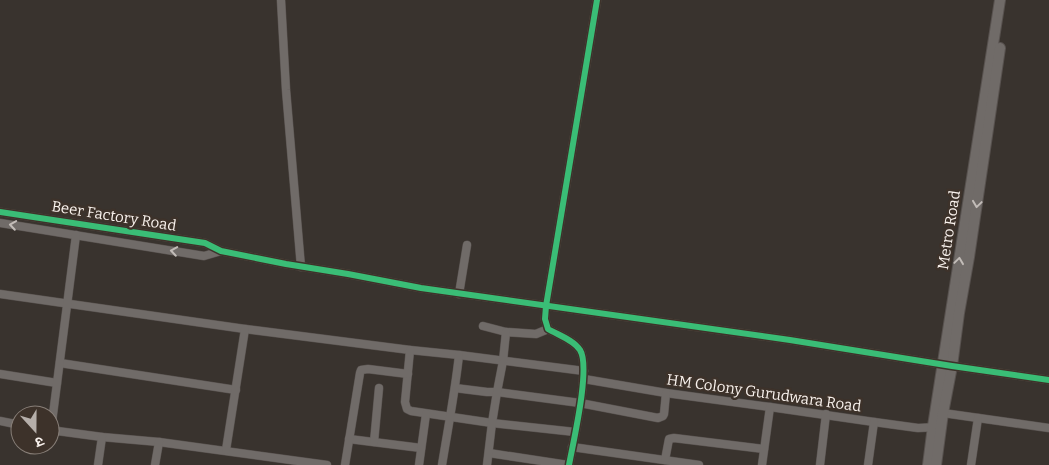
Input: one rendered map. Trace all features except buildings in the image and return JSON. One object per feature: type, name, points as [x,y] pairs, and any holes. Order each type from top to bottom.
[{"type":"street","points":[[281,0],[300,267]]},
{"type":"street","points":[[488,453],[569,465],[584,375],[582,352],[576,345],[548,329],[545,319],[597,0]]},
{"type":"street","name":"Metro Road","points":[[928,465],[937,427],[947,366],[1000,0]]},
{"type":"street","name":"Metro Road","points":[[936,465],[937,427],[943,413],[947,366],[970,257],[1007,0]]},
{"type":"street","name":"Beer Factory Road","points":[[0,212],[205,243],[222,251]]},
{"type":"street","name":"Beer Factory Road","points":[[0,223],[204,256],[222,251]]},
{"type":"street","points":[[54,405],[76,235]]},
{"type":"street","points":[[460,294],[467,246]]},
{"type":"street","points":[[222,251],[300,267],[460,294],[780,339],[947,366],[1049,380]]},
{"type":"street","name":"HM Colony Gurudwara Road","points":[[0,294],[245,329],[410,350],[459,354],[584,375],[666,393],[918,428],[937,427]]},
{"type":"street","points":[[483,326],[506,332],[536,334],[548,329]]},
{"type":"street","points":[[226,450],[245,329]]},
{"type":"street","points":[[487,465],[506,332]]},
{"type":"street","points":[[410,350],[405,406],[411,411],[492,423],[575,432]]},
{"type":"street","points":[[442,465],[459,354]]},
{"type":"street","points":[[60,363],[236,390]]},
{"type":"street","points":[[345,465],[361,370],[368,369],[408,374]]},
{"type":"street","points":[[0,374],[57,384]]},
{"type":"street","points":[[374,442],[380,388]]},
{"type":"street","points":[[455,388],[580,402],[661,417],[664,414],[666,393]]},
{"type":"street","points":[[762,465],[770,406]]},
{"type":"street","points":[[943,413],[1049,428]]},
{"type":"street","points":[[419,465],[426,414]]},
{"type":"street","points":[[820,465],[826,414]]},
{"type":"street","points":[[971,465],[978,418]]},
{"type":"street","points":[[868,465],[874,422]]},
{"type":"street","points":[[60,431],[226,450],[327,465]]},
{"type":"street","points":[[98,465],[102,437]]},
{"type":"street","points":[[665,460],[669,440],[674,438],[764,449]]},
{"type":"street","points":[[349,439],[422,448]]},
{"type":"street","points":[[155,465],[159,442]]},
{"type":"street","points":[[572,447],[699,465]]},
{"type":"cycle path","points":[[569,465],[580,406],[583,359],[580,350],[574,343],[548,329],[545,319],[597,0]]},
{"type":"cycle path","points":[[0,212],[205,243],[221,251],[421,288],[790,340],[1049,380]]}]
